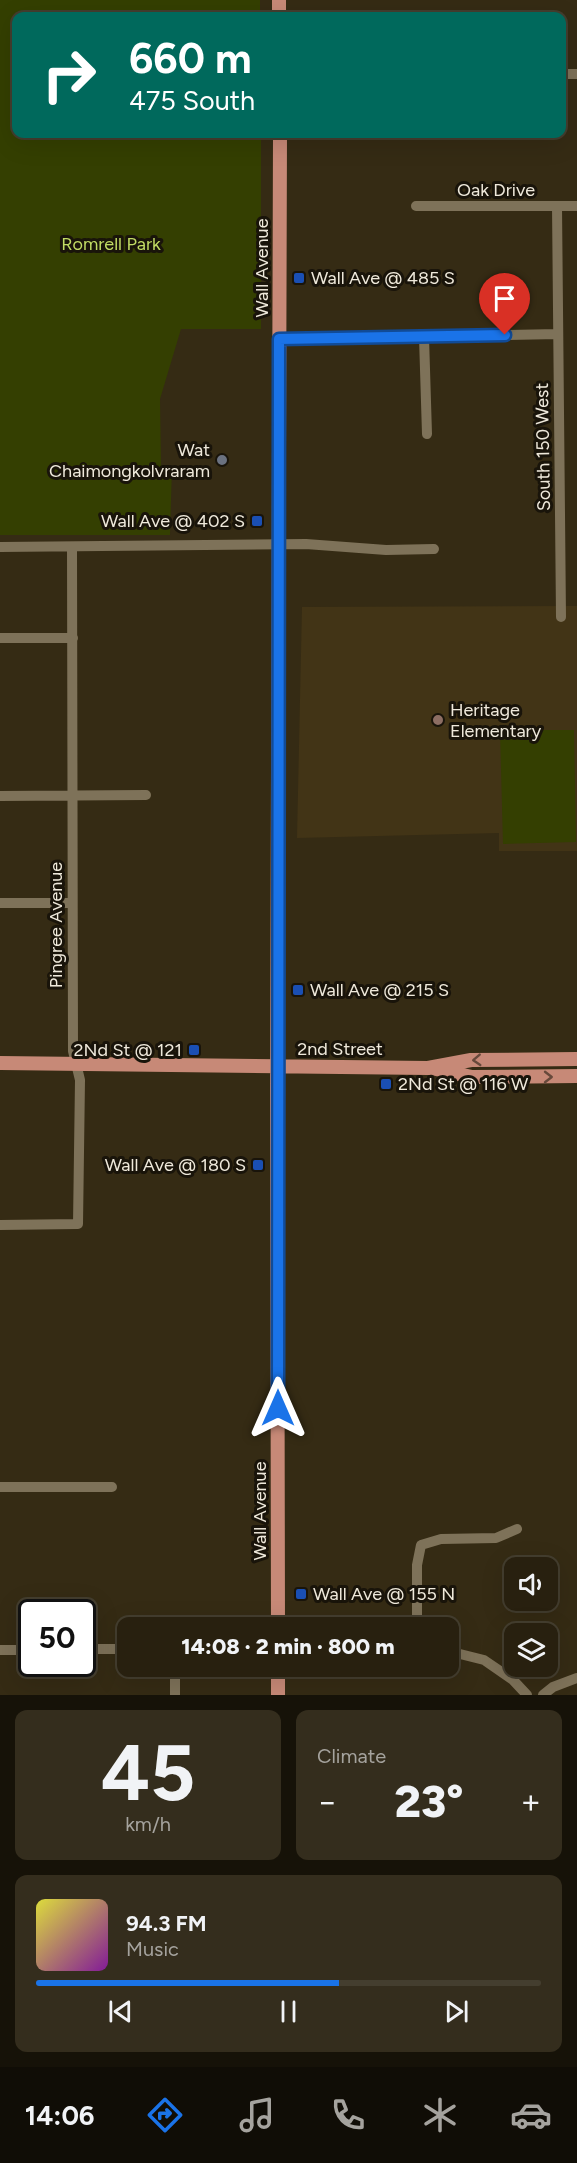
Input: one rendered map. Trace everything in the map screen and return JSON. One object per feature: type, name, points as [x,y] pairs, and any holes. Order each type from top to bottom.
[{"type":"main road","name":"Wall Avenue","points":[[278,1617],[280,138]]},
{"type":"main road","name":"2nd Street","points":[[428,1068],[471,1060],[577,1059]]},
{"type":"main road","name":"2nd Street","points":[[0,1063],[428,1068],[471,1077],[577,1076]]},
{"type":"main road","points":[[278,1677],[278,1695]]},
{"type":"street","name":"Oak Drive","points":[[416,206],[577,206]]},
{"type":"street","name":"South 150 West","points":[[557,206],[561,617]]},
{"type":"street","points":[[279,339],[558,334]]},
{"type":"street","points":[[424,336],[427,434]]},
{"type":"street","points":[[0,547],[311,544],[386,550],[434,549]]},
{"type":"street","name":"Pingree Avenue","points":[[0,1225],[78,1224],[80,1080],[73,1051],[72,547]]},
{"type":"street","points":[[0,638],[73,638]]},
{"type":"street","points":[[0,796],[146,795]]},
{"type":"street","points":[[0,903],[72,903]]},
{"type":"street","points":[[0,1487],[112,1486]]},
{"type":"street","points":[[417,1617],[417,1565],[421,1545],[441,1539],[496,1538],[517,1529]]},
{"type":"street","points":[[96,1649],[117,1649]]},
{"type":"street","points":[[0,1650],[18,1650]]},
{"type":"street","points":[[459,1653],[484,1660],[513,1680],[526,1695]]},
{"type":"street","points":[[175,1695],[176,1677]]},
{"type":"street","points":[[543,1695],[553,1687],[577,1678]]},
{"type":"shaded area","name":"Heritage Elementary","points":[[577,606],[577,851],[499,851],[499,833],[297,838],[302,607]]},
{"type":"green space","name":"Romrell Park","points":[[0,0],[260,0],[260,12],[12,12],[12,138],[261,138],[261,329],[181,329],[160,399],[161,465],[172,466],[170,535],[0,535]]},
{"type":"green space","points":[[500,730],[574,730],[576,842],[503,844]]},
{"type":"place","name":"Wall Ave @ 485 S","points":[[299,278]]},
{"type":"place","name":"Wat Chaimongkolvraram","points":[[222,460]]},
{"type":"place","name":"Wall Ave @ 402 S","points":[[257,521]]},
{"type":"place","name":"Heritage Elementary","points":[[438,720]]},
{"type":"place","name":"Wall Ave @ 215 S","points":[[298,990]]},
{"type":"place","name":"2Nd St @ 121","points":[[194,1050]]},
{"type":"place","name":"2Nd St @ 116 W","points":[[386,1084]]},
{"type":"place","name":"Wall Ave @ 180 S","points":[[258,1165]]},
{"type":"place","name":"Wall Ave @ 155 N","points":[[301,1594]]},
{"type":"route","points":[[278,1408],[279,339],[505,335]]}]
